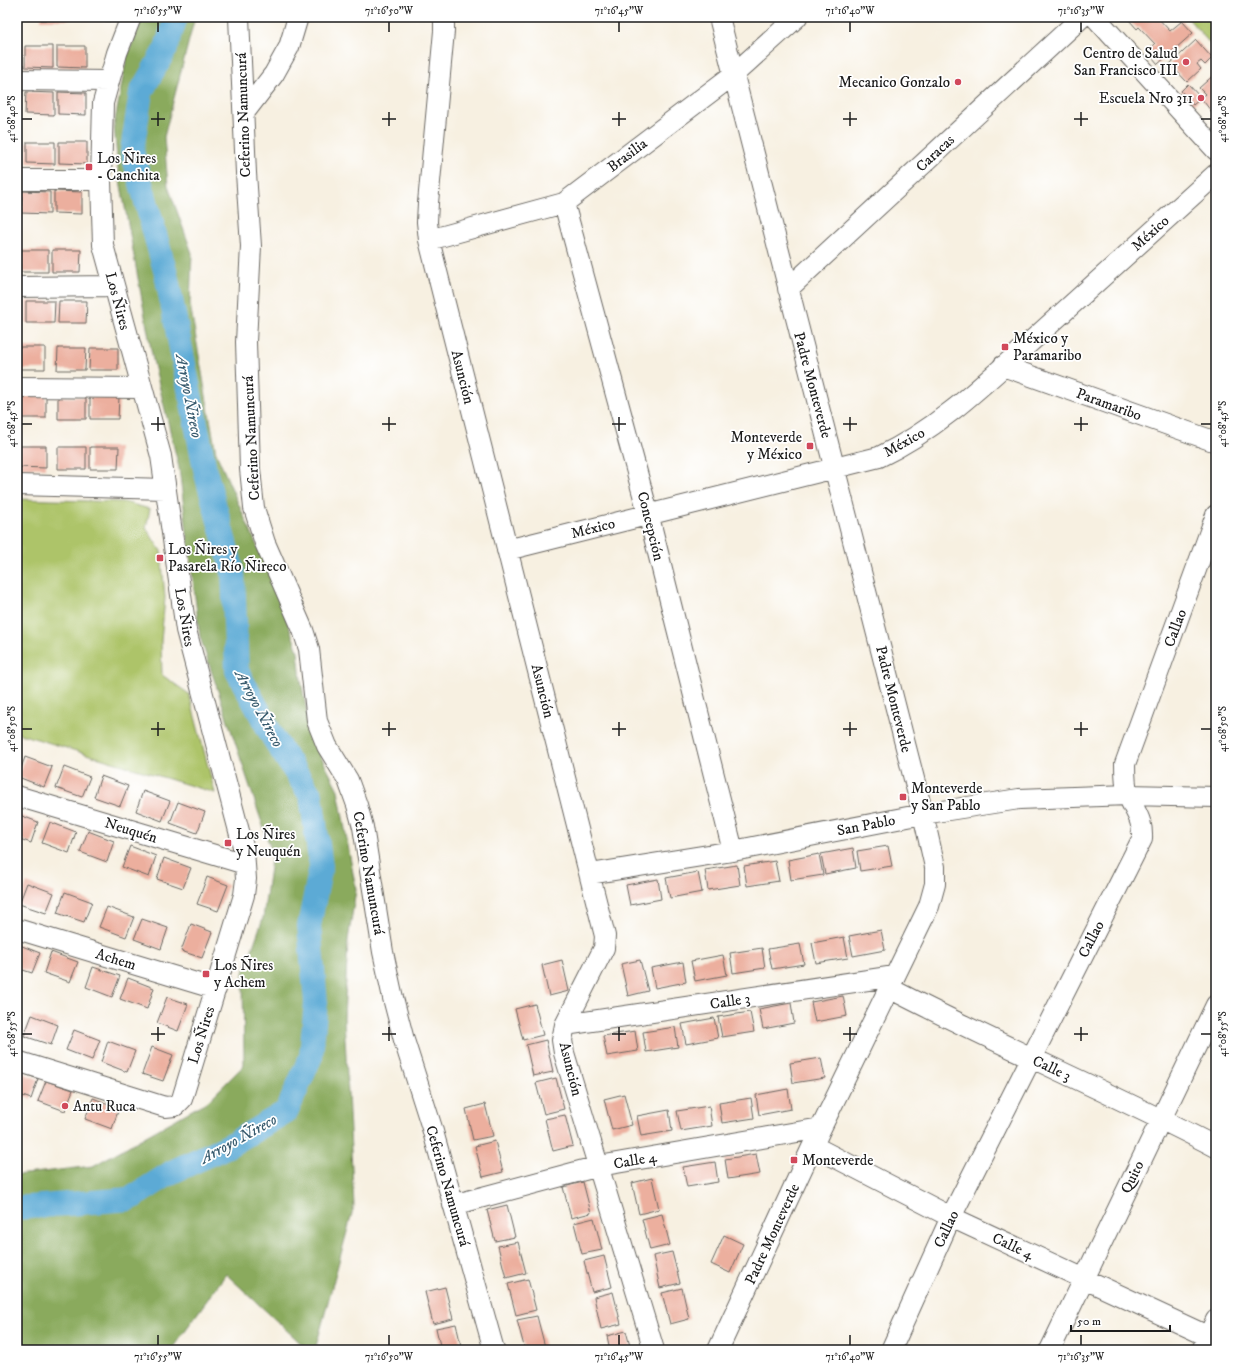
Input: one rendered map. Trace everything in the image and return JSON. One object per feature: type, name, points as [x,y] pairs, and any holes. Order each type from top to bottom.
[{"type":"street","name":"Los Ñires","points":[[17,1060],[165,1107],[176,1106],[182,1099],[244,894],[244,850],[237,817],[186,630],[161,456],[113,286],[103,244],[101,180],[103,103],[108,81],[131,17]]},
{"type":"street","name":"Ceferino Namuncurá","points":[[239,17],[251,246],[246,342],[250,469],[254,508],[266,543],[303,630],[309,649],[317,721],[327,746],[348,780],[358,805],[363,827],[383,952],[393,998],[432,1128],[494,1350]]},
{"type":"street","points":[[244,113],[274,74],[289,47],[298,17]]},
{"type":"street","name":"Asunción","points":[[444,17],[428,203],[427,222],[429,240],[605,936],[604,948],[565,1026],[562,1040],[564,1053],[654,1350]]},
{"type":"street","name":"Padre Monteverde","points":[[718,1350],[821,1128],[929,906],[935,884],[935,867],[923,814],[719,17]]},
{"type":"street","name":"Brasilia","points":[[429,240],[564,203],[733,74],[797,17]]},
{"type":"street","name":"Caracas","points":[[788,289],[1082,17]]},
{"type":"street","points":[[1095,17],[1216,150]]},
{"type":"street","points":[[17,80],[108,81]]},
{"type":"street","name":"México","points":[[507,550],[648,513],[879,457],[905,445],[930,428],[1003,366],[1216,174]]},
{"type":"street","points":[[17,180],[101,180]]},
{"type":"street","name":"Concepción","points":[[564,203],[648,513],[733,851]]},
{"type":"street","points":[[17,287],[113,286]]},
{"type":"street","name":"Paramaribo","points":[[1003,366],[1216,442]]},
{"type":"street","points":[[17,387],[142,388]]},
{"type":"street","points":[[17,485],[166,489]]},
{"type":"street","name":"Callao","points":[[892,1350],[951,1218],[1142,839],[1143,826],[1128,795],[1125,779],[1125,764],[1216,515]]},
{"type":"street","name":"San Pablo","points":[[590,874],[733,851],[923,814],[1018,799],[1128,795],[1216,797]]},
{"type":"street","name":"Neuquén","points":[[17,796],[245,864]]},
{"type":"street","name":"Achem","points":[[17,929],[216,989]]},
{"type":"street","name":"Calle 3","points":[[565,1026],[892,982],[1031,1058],[1160,1118],[1216,1147]]},
{"type":"street","name":"Quito","points":[[1050,1350],[1160,1118],[1216,1006]]},
{"type":"street","name":"Calle 4","points":[[453,1205],[599,1166],[821,1128]]},
{"type":"street","name":"Calle 4","points":[[813,1146],[951,1218],[1211,1336]]},
{"type":"green space","points":[[143,17],[195,17],[164,137],[168,186],[192,253],[190,304],[216,453],[273,582],[298,651],[301,681],[312,739],[338,790],[356,890],[348,940],[344,1018],[354,1206],[315,1350],[308,1350],[226,1274],[171,1350],[17,1350],[17,1175],[93,1166],[208,1101],[244,1065],[243,975],[263,918],[272,853],[200,637],[179,468],[153,360],[118,169],[114,126],[127,56]]},
{"type":"green space","points":[[1187,17],[1216,17],[1216,44],[1213,47]]},
{"type":"green space","points":[[17,499],[124,502],[150,509],[146,528],[161,551],[165,598],[161,641],[162,675],[189,694],[215,793],[17,733]]},
{"type":"building","points":[[41,17],[70,17],[70,20],[41,20]]},
{"type":"building","points":[[82,17],[110,17],[110,21],[82,20]]},
{"type":"building","points":[[1130,17],[1157,17],[1170,31],[1182,21],[1193,33],[1158,64],[1147,51],[1155,44],[1139,27],[1137,29],[1129,20],[1131,19]]},
{"type":"building","name":"Centro de Salud San Francisco III","points":[[1196,40],[1212,58],[1205,65],[1201,61],[1197,64],[1201,69],[1187,82],[1170,64]]},
{"type":"building","points":[[25,46],[53,46],[53,68],[25,67]]},
{"type":"building","points":[[57,46],[85,46],[85,68],[57,67]]},
{"type":"building","points":[[1216,73],[1216,113],[1214,115],[1201,98],[1205,94],[1199,88]]},
{"type":"building","points":[[1188,84],[1201,98],[1193,105],[1181,91]]},
{"type":"building","points":[[26,92],[54,93],[54,115],[25,114]]},
{"type":"building","points":[[58,92],[86,93],[86,115],[58,114]]},
{"type":"building","points":[[27,142],[55,142],[55,164],[27,163]]},
{"type":"building","points":[[59,142],[87,142],[87,164],[59,163]]},
{"type":"building","points":[[22,191],[50,192],[50,214],[21,213]]},
{"type":"building","points":[[54,191],[82,192],[82,214],[54,213]]},
{"type":"building","points":[[20,250],[48,250],[48,272],[20,272]]},
{"type":"building","points":[[52,250],[81,250],[80,272],[52,272]]},
{"type":"building","points":[[26,301],[55,301],[54,323],[26,323]]},
{"type":"building","points":[[59,301],[87,301],[86,323],[58,323]]},
{"type":"building","points":[[17,347],[45,347],[45,369],[17,369]]},
{"type":"building","points":[[58,348],[86,348],[85,370],[57,370]]},
{"type":"building","points":[[90,348],[118,348],[118,370],[89,370]]},
{"type":"building","points":[[18,396],[46,396],[46,418],[17,418]]},
{"type":"building","points":[[58,397],[86,397],[86,419],[58,419]]},
{"type":"building","points":[[90,397],[119,397],[118,419],[90,419]]},
{"type":"building","points":[[18,446],[46,446],[46,468],[17,467]]},
{"type":"building","points":[[58,447],[86,447],[86,469],[58,469]]},
{"type":"building","points":[[90,447],[119,447],[118,469],[90,469]]},
{"type":"building","points":[[25,757],[52,767],[44,787],[18,777]]},
{"type":"building","points":[[64,767],[90,777],[82,797],[56,788]]},
{"type":"building","points":[[101,776],[128,786],[120,806],[94,797]]},
{"type":"building","points":[[143,791],[170,801],[162,821],[136,811]]},
{"type":"building","points":[[178,802],[205,812],[197,833],[170,823]]},
{"type":"building","points":[[17,814],[38,822],[31,843],[17,838]]},
{"type":"building","points":[[50,822],[76,832],[69,853],[42,843]]},
{"type":"building","points":[[88,831],[114,841],[107,862],[80,852]]},
{"type":"building","points":[[130,846],[156,856],[149,877],[122,867]]},
{"type":"building","points":[[888,846],[892,866],[860,871],[857,851]]},
{"type":"building","points":[[853,848],[856,868],[825,874],[821,854]]},
{"type":"building","points":[[819,854],[823,875],[791,880],[788,860]]},
{"type":"building","points":[[164,858],[191,868],[183,888],[157,879]]},
{"type":"building","points":[[775,861],[779,881],[747,886],[744,866]]},
{"type":"building","points":[[737,865],[740,885],[708,890],[705,870]]},
{"type":"building","points":[[698,872],[702,892],[670,898],[666,878]]},
{"type":"building","points":[[207,877],[228,885],[218,911],[197,904]]},
{"type":"building","points":[[658,879],[661,899],[630,905],[626,885]]},
{"type":"building","points":[[27,883],[54,893],[46,913],[19,904]]},
{"type":"building","points":[[65,892],[92,902],[84,922],[57,913]]},
{"type":"building","points":[[107,907],[134,917],[126,937],[99,927]]},
{"type":"building","points":[[142,919],[168,928],[161,949],[134,939]]},
{"type":"building","points":[[191,924],[212,932],[202,958],[181,951]]},
{"type":"building","points":[[881,930],[885,950],[853,956],[849,936]]},
{"type":"building","points":[[844,937],[848,958],[816,963],[812,943]]},
{"type":"building","points":[[17,944],[40,953],[32,973],[17,968]]},
{"type":"building","points":[[800,944],[804,964],[772,969],[768,949]]},
{"type":"building","points":[[762,948],[765,968],[733,973],[730,953]]},
{"type":"building","points":[[51,952],[78,962],[70,982],[44,973]]},
{"type":"building","points":[[723,955],[727,975],[695,981],[691,961]]},
{"type":"building","points":[[562,960],[569,991],[549,996],[542,965]]},
{"type":"building","points":[[640,960],[648,991],[628,996],[621,964]]},
{"type":"building","points":[[683,962],[686,982],[655,988],[651,968]]},
{"type":"building","points":[[93,967],[120,976],[112,997],[86,987]]},
{"type":"building","points":[[128,978],[154,988],[147,1009],[120,999]]},
{"type":"building","points":[[843,996],[847,1016],[815,1022],[811,1002]]},
{"type":"building","points":[[167,997],[188,1004],[178,1031],[157,1023]]},
{"type":"building","points":[[791,1003],[794,1023],[763,1029],[759,1009]]},
{"type":"building","points":[[535,1004],[543,1035],[523,1040],[515,1009]]},
{"type":"building","points":[[750,1012],[754,1032],[722,1037],[718,1017]]},
{"type":"building","points":[[17,1015],[20,1016],[17,1024]]},
{"type":"building","points":[[32,1015],[58,1025],[51,1045],[24,1036]]},
{"type":"building","points":[[714,1018],[718,1038],[686,1044],[682,1024]]},
{"type":"building","points":[[675,1027],[678,1047],[646,1052],[643,1032]]},
{"type":"building","points":[[74,1030],[100,1040],[92,1060],[66,1050]]},
{"type":"building","points":[[635,1031],[638,1051],[607,1056],[603,1036]]},
{"type":"building","points":[[546,1040],[553,1072],[533,1076],[526,1045]]},
{"type":"building","points":[[108,1041],[135,1051],[127,1072],[101,1062]]},
{"type":"building","points":[[152,1047],[173,1055],[163,1081],[142,1074]]},
{"type":"building","points":[[821,1058],[825,1078],[793,1083],[790,1063]]},
{"type":"building","points":[[17,1071],[38,1079],[31,1099],[17,1094]]},
{"type":"building","points":[[556,1078],[564,1109],[544,1114],[536,1083]]},
{"type":"building","points":[[46,1081],[73,1090],[65,1111],[38,1101]]},
{"type":"building","points":[[788,1089],[791,1109],[759,1115],[756,1095]]},
{"type":"building","points":[[624,1094],[632,1125],[612,1130],[604,1099]]},
{"type":"building","points":[[93,1098],[119,1108],[112,1129],[85,1119]]},
{"type":"building","points":[[751,1098],[754,1118],[722,1123],[719,1103]]},
{"type":"building","points":[[485,1104],[493,1136],[473,1140],[466,1109]]},
{"type":"building","points":[[709,1106],[712,1126],[681,1131],[677,1111]]},
{"type":"building","points":[[669,1110],[672,1131],[641,1136],[637,1116]]},
{"type":"building","points":[[565,1115],[573,1146],[553,1151],[545,1119]]},
{"type":"building","points":[[495,1141],[503,1172],[483,1177],[475,1146]]},
{"type":"building","points":[[756,1154],[760,1174],[728,1179],[725,1159]]},
{"type":"building","points":[[715,1162],[718,1182],[687,1187],[683,1167]]},
{"type":"building","points":[[652,1178],[659,1209],[639,1214],[632,1183]]},
{"type":"building","points":[[583,1182],[591,1213],[571,1218],[563,1187]]},
{"type":"building","points":[[507,1205],[515,1237],[495,1241],[487,1210]]},
{"type":"building","points":[[662,1214],[670,1245],[650,1250],[642,1219]]},
{"type":"building","points":[[594,1218],[602,1250],[582,1254],[574,1223]]},
{"type":"building","points":[[724,1235],[743,1244],[730,1273],[711,1264]]},
{"type":"building","points":[[518,1242],[526,1273],[506,1278],[498,1246]]},
{"type":"building","points":[[672,1252],[680,1283],[660,1288],[653,1256]]},
{"type":"building","points":[[604,1256],[612,1287],[592,1292],[584,1261]]},
{"type":"building","points":[[528,1279],[536,1310],[516,1315],[508,1284]]},
{"type":"building","points":[[445,1287],[453,1319],[433,1324],[425,1292]]},
{"type":"building","points":[[682,1288],[689,1319],[670,1324],[662,1293]]},
{"type":"building","points":[[613,1292],[621,1324],[601,1329],[594,1297]]},
{"type":"building","points":[[537,1316],[545,1347],[525,1350],[517,1320]]},
{"type":"building","points":[[456,1324],[462,1350],[441,1350],[436,1328]]},
{"type":"building","points":[[626,1331],[631,1350],[610,1350],[607,1336]]},
{"type":"waterway","name":"Arroyo Ñireco","points":[[17,1208],[130,1199],[172,1172],[230,1145],[287,1111],[311,1056],[316,1002],[309,926],[321,866],[311,796],[274,739],[237,671],[233,572],[206,474],[166,274],[132,151],[141,92],[166,48],[176,17]]},
{"type":"place","name":"Centro de Salud San Francisco III","points":[[1186,62]]},
{"type":"place","name":"Mecanico Gonzalo","points":[[958,82]]},
{"type":"place","name":"Escuela Nro 311","points":[[1201,98]]},
{"type":"place","name":"Los Ñires - Canchita","points":[[89,167]]},
{"type":"place","name":"México y Paramaribo","points":[[1005,347]]},
{"type":"place","name":"Monteverde y México","points":[[810,446]]},
{"type":"place","name":"Los Ñires y Pasarela Río Ñireco","points":[[160,558]]},
{"type":"place","name":"Monteverde y San Pablo","points":[[903,797]]},
{"type":"place","name":"Los Ñires y Neuquén","points":[[228,843]]},
{"type":"place","name":"Los Ñires y Achem","points":[[206,974]]},
{"type":"place","name":"Antu Ruca","points":[[65,1106]]},
{"type":"place","name":"Monteverde","points":[[794,1160]]}]
